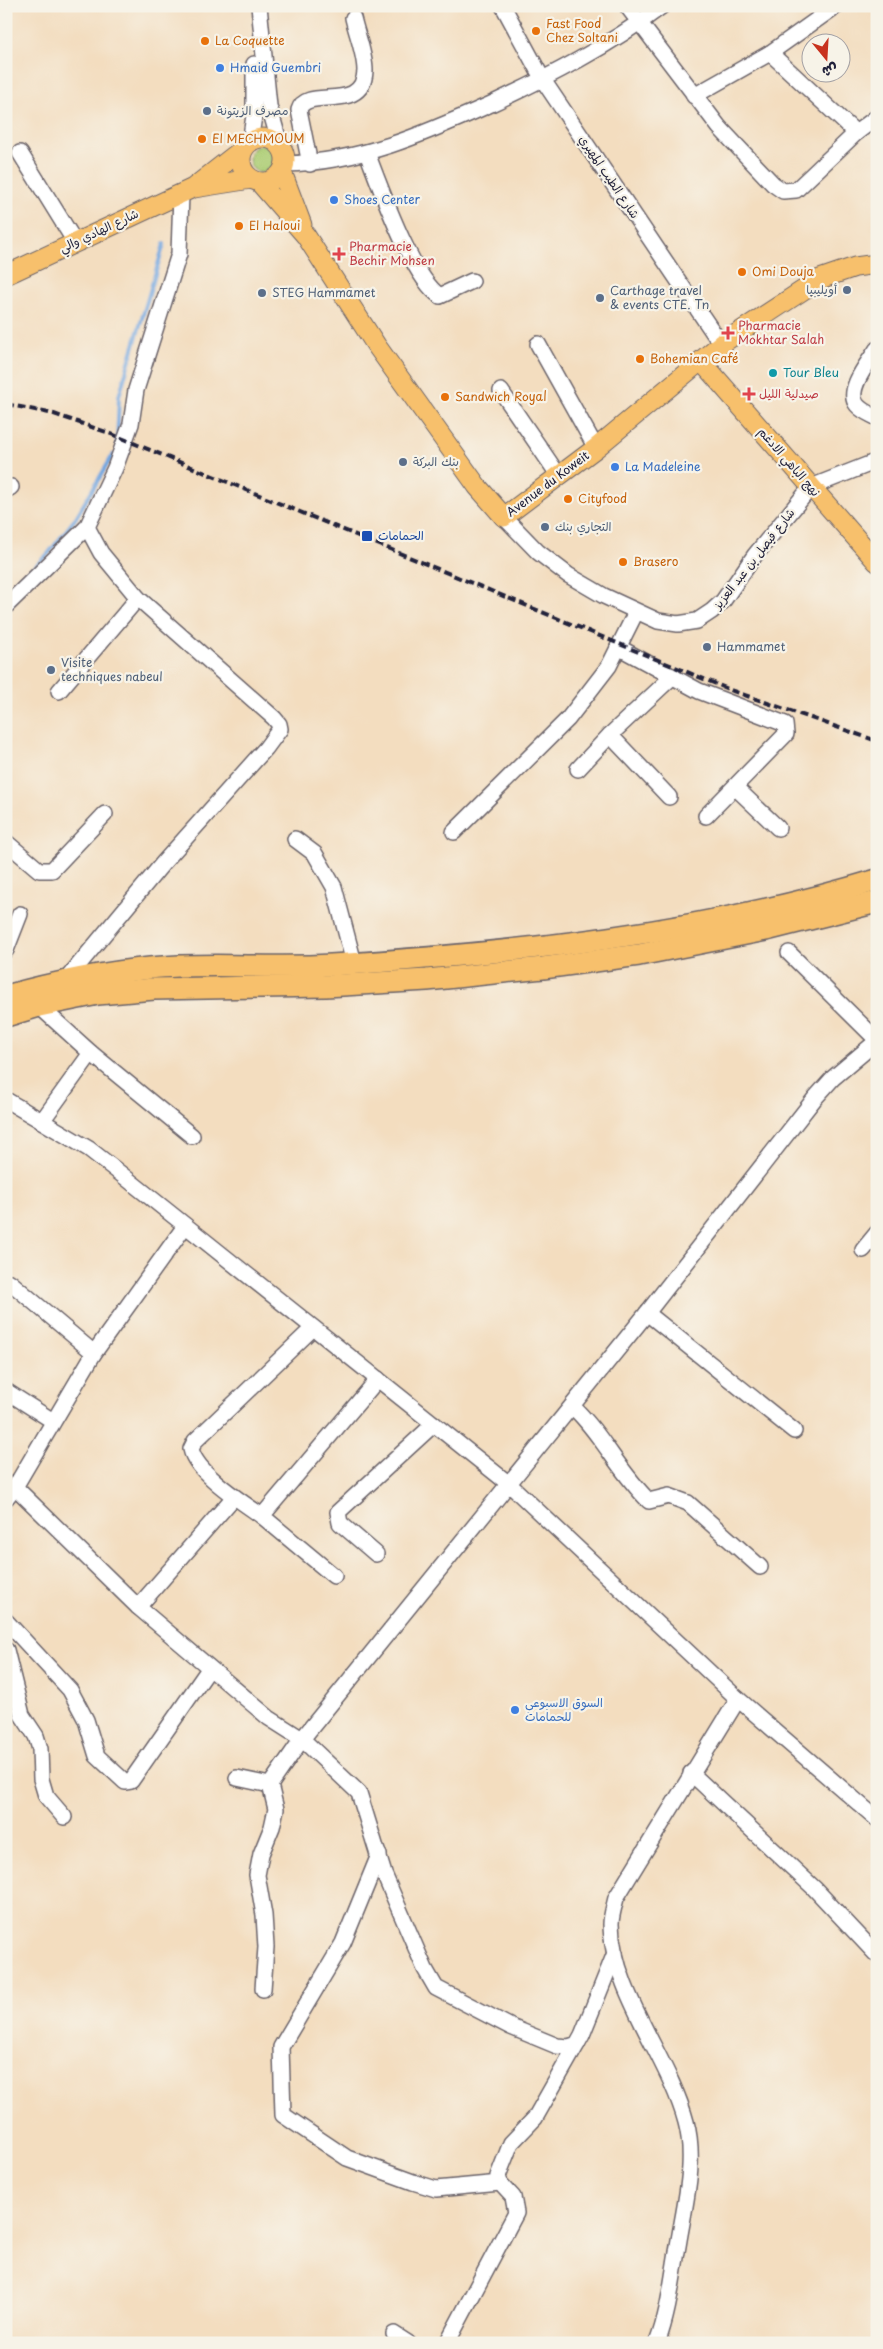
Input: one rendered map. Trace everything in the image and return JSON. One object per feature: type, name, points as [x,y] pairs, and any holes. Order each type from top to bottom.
[{"type":"highway","points":[[7,999],[66,980],[151,968],[354,963],[537,948],[632,935],[757,910],[877,880]]},
{"type":"highway","points":[[7,999],[39,1006],[98,994],[154,989],[326,986],[427,980],[543,968],[639,955],[766,930],[877,902]]},
{"type":"main road","points":[[187,191],[247,145],[258,138],[267,138],[283,161],[306,236]]},
{"type":"main road","points":[[247,145],[241,156],[241,165],[244,173],[255,181],[306,236]]},
{"type":"main road","points":[[187,191],[255,181],[268,182],[283,161]]},
{"type":"main road","name":"شارع الهادي والي","points":[[6,275],[187,191]]},
{"type":"main road","name":"Avenue du Koweit","points":[[306,236],[376,345],[478,486],[504,517],[596,448],[702,362],[721,344],[820,279],[855,267],[877,264]]},
{"type":"main road","name":"نهج الباهي الادغم","points":[[702,362],[877,562]]},
{"type":"street","points":[[247,145],[255,80],[249,6]]},
{"type":"street","points":[[259,6],[269,106],[283,161],[310,164],[334,161],[367,153],[416,138],[544,80],[640,23],[662,6]]},
{"type":"street","points":[[263,57],[268,41],[266,6]]},
{"type":"street","name":"شارع الطيب المهيري","points":[[503,6],[544,80],[721,344]]},
{"type":"street","points":[[627,6],[694,96],[753,164],[772,184],[783,191],[796,190],[856,133],[877,117]]},
{"type":"street","points":[[694,96],[770,53],[836,6]]},
{"type":"street","points":[[310,164],[300,110],[301,105],[306,101],[344,97],[353,94],[363,81],[364,60],[353,18]]},
{"type":"street","points":[[770,53],[856,133]]},
{"type":"street","points":[[20,153],[75,242]]},
{"type":"street","points":[[367,153],[386,204],[407,248],[433,291],[440,296],[472,281]]},
{"type":"street","points":[[6,606],[87,527],[115,468],[131,424],[136,390],[179,254],[187,191]]},
{"type":"street","points":[[538,344],[596,448]]},
{"type":"street","points":[[877,349],[858,381],[854,397],[857,406],[877,418]]},
{"type":"street","points":[[501,391],[559,476]]},
{"type":"street","name":"شارع فيصل بن عبد العزيز","points":[[504,517],[538,552],[568,575],[636,612],[658,621],[678,624],[697,621],[712,612],[811,487],[877,460]]},
{"type":"street","points":[[66,980],[164,862],[271,742],[280,729],[279,724],[274,718],[138,598],[101,553],[87,527]]},
{"type":"street","points":[[59,691],[138,598]]},
{"type":"street","points":[[454,832],[568,720],[600,679],[636,612]]},
{"type":"street","points":[[618,647],[726,703],[785,724],[786,734],[736,788],[706,816]]},
{"type":"street","points":[[578,769],[610,735],[673,676]]},
{"type":"street","points":[[610,735],[669,796]]},
{"type":"street","points":[[736,788],[778,828]]},
{"type":"street","points":[[6,842],[39,870],[52,870],[105,814]]},
{"type":"street","points":[[295,840],[315,854],[334,887],[354,963]]},
{"type":"street","points":[[6,950],[20,914]]},
{"type":"street","points":[[263,1989],[266,1948],[264,1915],[257,1875],[261,1854],[272,1827],[276,1809],[270,1785],[302,1739],[647,1313],[815,1098],[833,1078],[877,1041],[790,953]]},
{"type":"street","points":[[39,1006],[91,1053],[192,1136]]},
{"type":"street","points":[[42,1121],[91,1053]]},
{"type":"street","points":[[6,1100],[88,1149],[509,1484],[738,1699],[877,1819]]},
{"type":"street","points":[[185,1226],[94,1353],[10,1493],[209,1669],[269,1718],[302,1739],[359,1793],[388,1882],[425,1970],[436,1988],[511,2027],[556,2046],[569,2047],[577,2044]]},
{"type":"street","points":[[863,1250],[877,1233]]},
{"type":"street","points":[[7,1282],[94,1353]]},
{"type":"street","points":[[647,1313],[794,1431]]},
{"type":"street","points":[[313,1328],[195,1441],[191,1449],[193,1458],[197,1463],[234,1497],[262,1516],[334,1576]]},
{"type":"street","points":[[262,1516],[378,1379]]},
{"type":"street","points":[[6,1390],[53,1422]]},
{"type":"street","points":[[572,1406],[590,1423],[615,1463],[649,1501],[669,1496],[688,1503],[760,1567]]},
{"type":"street","points":[[376,1554],[340,1523],[338,1512],[434,1424]]},
{"type":"street","points":[[138,1607],[234,1497]]},
{"type":"street","points":[[6,1622],[70,1690],[86,1720],[97,1756],[125,1782],[131,1781],[209,1669]]},
{"type":"street","points":[[6,1650],[22,1715],[36,1736],[40,1749],[41,1779],[46,1796],[64,1817]]},
{"type":"street","points":[[657,2343],[665,2320],[686,2198],[691,2159],[690,2142],[680,2102],[626,1987],[615,1953],[611,1922],[616,1898],[738,1699]]},
{"type":"street","points":[[691,1773],[814,1888],[877,1955]]},
{"type":"street","points":[[237,1778],[270,1785]]},
{"type":"street","points":[[379,1855],[343,1943],[281,2047],[283,2115],[347,2158],[413,2182],[436,2188],[500,2183]]},
{"type":"street","points":[[447,2343],[516,2213],[513,2197],[500,2183],[498,2176],[511,2143],[535,2118],[577,2044],[615,1953]]},
{"type":"street","points":[[394,2334],[408,2343]]},
{"type":"green space","points":[[263,145],[273,149],[277,159],[273,169],[263,173],[253,169],[249,159],[253,149]]},
{"type":"waterway","points":[[117,444],[119,396],[164,244]]},
{"type":"waterway","points":[[6,593],[48,554],[75,519],[113,455]]},
{"type":"railway","points":[[6,404],[54,414],[109,433],[733,691],[877,741]]},
{"type":"place","name":"Fast Food Chez Soltani","points":[[536,31]]},
{"type":"place","name":"La Coquette","points":[[205,41]]},
{"type":"place","name":"Hmaid Guembri","points":[[220,68]]},
{"type":"place","name":"مصرف الزيتونة","points":[[207,111]]},
{"type":"place","name":"El MECHMOUM","points":[[202,139]]},
{"type":"place","name":"Shoes Center","points":[[334,200]]},
{"type":"place","name":"El Haloui","points":[[239,226]]},
{"type":"place","name":"Pharmacie Bechir Mohsen","points":[[339,254]]},
{"type":"place","name":"Omi Douja","points":[[742,272]]},
{"type":"place","name":"أويليبيا","points":[[847,290]]},
{"type":"place","name":"STEG Hammamet","points":[[262,293]]},
{"type":"place","name":"Carthage travel & events CTE. Tn","points":[[600,298]]},
{"type":"place","name":"Pharmacie Mokhtar Salah","points":[[728,333]]},
{"type":"place","name":"Bohemian Café","points":[[640,359]]},
{"type":"place","name":"Tour Bleu","points":[[773,373]]},
{"type":"place","name":"صيدلية الليل","points":[[749,394]]},
{"type":"place","name":"Sandwich Royal","points":[[445,397]]},
{"type":"place","name":"بنك البركة","points":[[403,462]]},
{"type":"place","name":"La Madeleine","points":[[615,467]]},
{"type":"place","name":"Cityfood","points":[[568,499]]},
{"type":"place","name":"التجاري بنك","points":[[545,527]]},
{"type":"place","name":"الحمامات","points":[[367,536]]},
{"type":"place","name":"Brasero","points":[[623,562]]},
{"type":"place","name":"Hammamet","points":[[707,647]]},
{"type":"place","name":"Visite techniques nabeul","points":[[51,670]]},
{"type":"place","name":"السوق الاسبوعي للحمامات","points":[[515,1710]]}]
